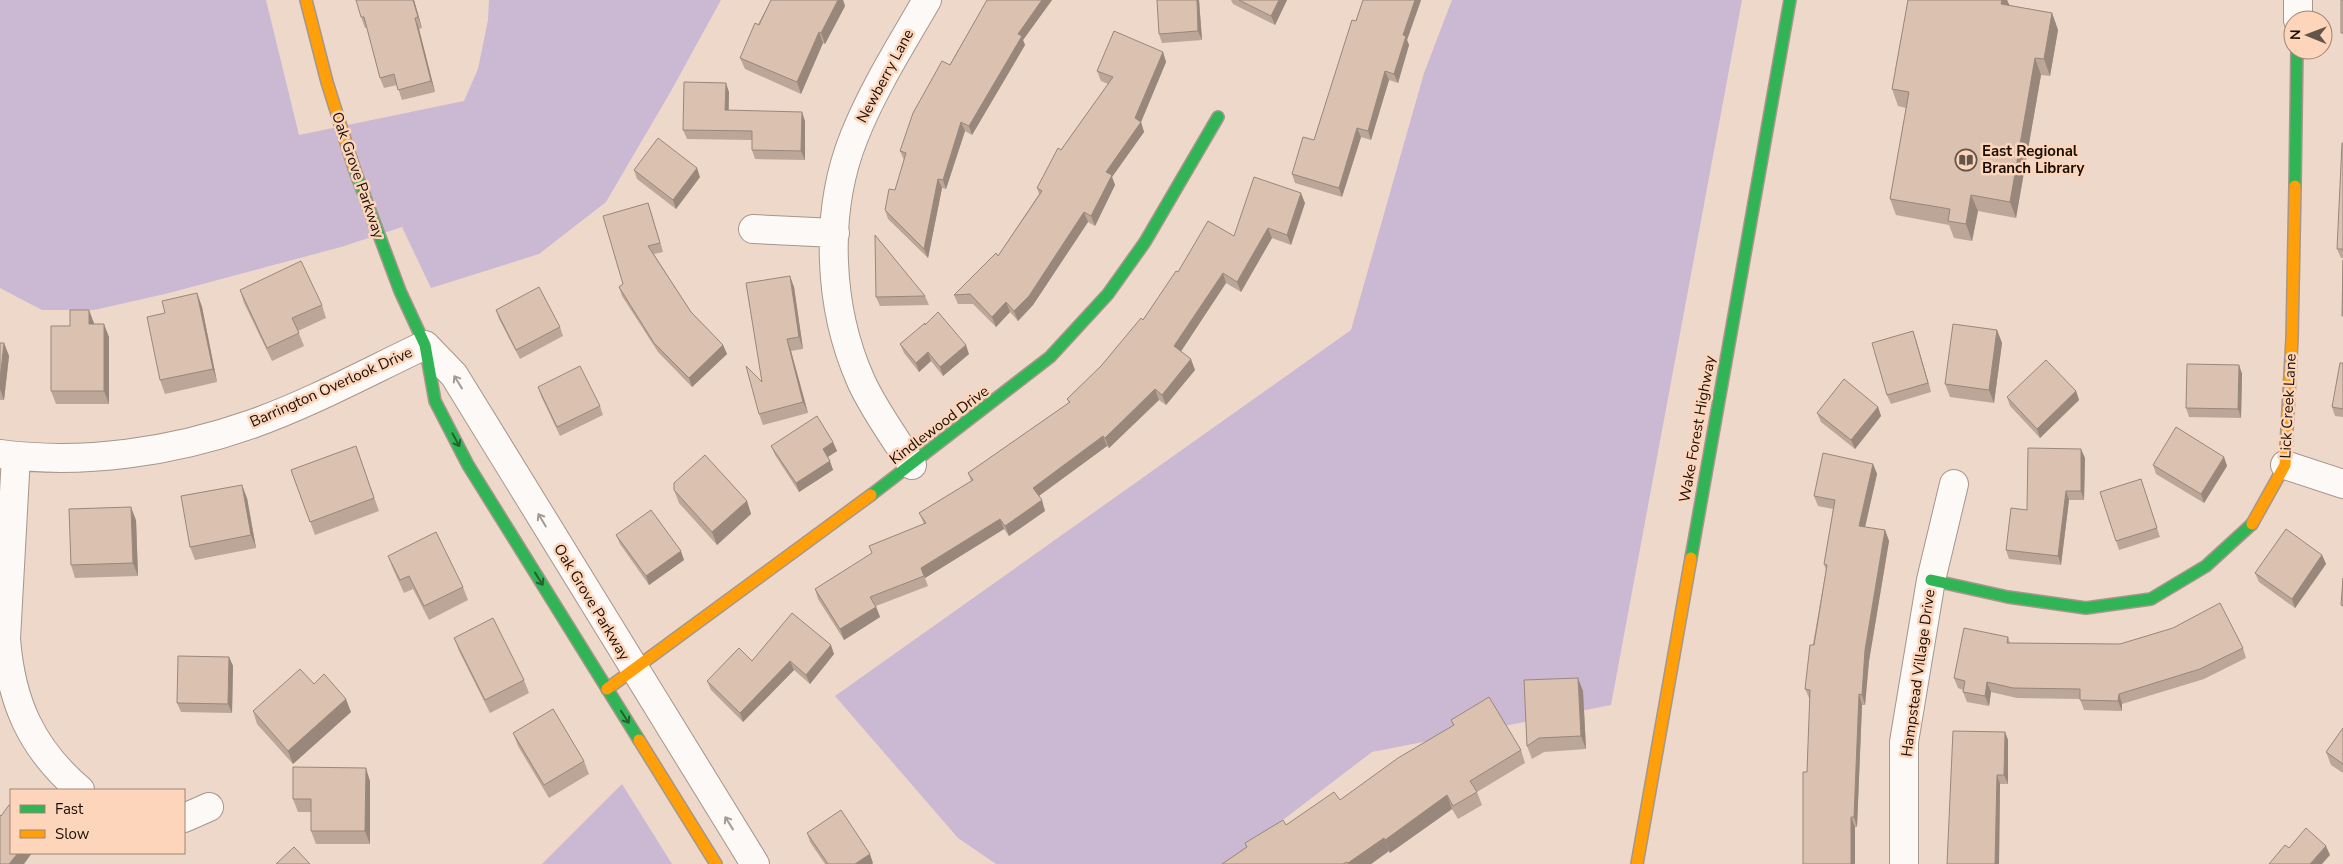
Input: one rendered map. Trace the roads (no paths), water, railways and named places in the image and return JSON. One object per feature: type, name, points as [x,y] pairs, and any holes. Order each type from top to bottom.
[{"type":"main road","name":"Oak Grove Parkway","points":[[306,0],[327,82],[352,162],[400,291],[425,345],[435,401],[464,457],[716,864]]},
{"type":"main road","name":"Wake Forest Highway","points":[[1637,864],[1790,0]]},
{"type":"main road","name":"Lick Creek Lane","points":[[1931,580],[2008,598],[2086,608],[2151,599],[2206,566],[2251,526],[2285,465],[2292,339],[2297,60]]},
{"type":"main road","name":"Kindlewood Drive","points":[[607,689],[912,465],[1050,357],[1108,294],[1145,242],[1218,117]]},
{"type":"street","name":"Newberry Lane","points":[[912,465],[861,382],[846,341],[838,306],[835,233],[844,166],[853,138],[869,102],[927,0]]},
{"type":"street","points":[[753,229],[835,233]]},
{"type":"street","name":"Barrington Overlook Drive","points":[[8,455],[60,458],[102,456],[158,449],[208,438],[252,424],[295,407],[425,345]]},
{"type":"street","name":"Oak Grove Parkway","points":[[425,345],[454,375],[754,864]]},
{"type":"street","points":[[8,455],[6,639],[8,669],[25,722],[45,755],[79,789]]},
{"type":"street","points":[[2285,465],[2343,484]]},
{"type":"street","name":"Hampstead Village Drive","points":[[1904,864],[1904,742],[1931,580],[1954,484]]},
{"type":"street","points":[[185,818],[209,807]]},
{"type":"place","name":"East Regional Branch Library","points":[[1966,160]]}]
